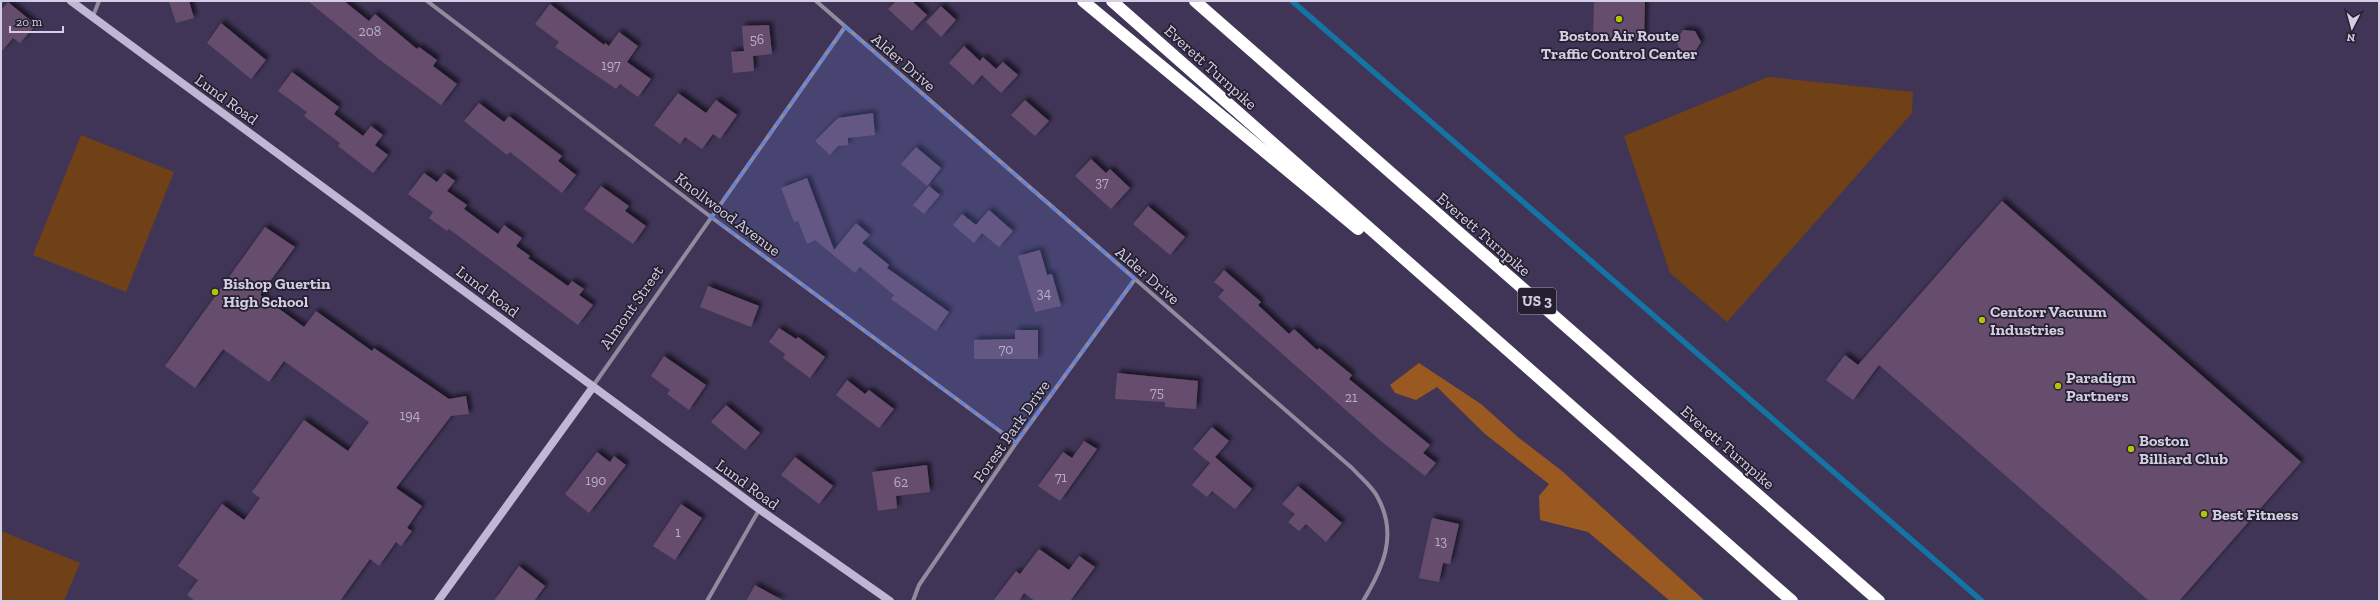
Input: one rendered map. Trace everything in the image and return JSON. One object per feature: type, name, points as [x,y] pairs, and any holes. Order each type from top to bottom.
[{"type":"highway","points":[[1083,1],[1546,386]]},
{"type":"highway","name":"Everett Turnpike","points":[[1112,1],[1546,386],[1792,601]]},
{"type":"highway","name":"Everett Turnpike","points":[[1195,1],[1879,601]]},
{"type":"street","name":"Lund Road","points":[[71,1],[759,509],[890,601]]},
{"type":"street","points":[[93,16],[99,1]]},
{"type":"street","name":"Knollwood Avenue","points":[[427,1],[711,217],[1016,443]]},
{"type":"street","name":"Alder Drive","points":[[816,1],[1352,468],[1378,497],[1388,522],[1388,542],[1384,562],[1363,601]]},
{"type":"street","name":"Almont Street","points":[[438,601],[593,387],[845,27]]},
{"type":"street","name":"Forest Park Drive","points":[[913,601],[919,586],[1016,443],[1135,279]]},
{"type":"street","points":[[707,601],[759,509]]},
{"type":"highlighted area","points":[[845,27],[1135,279],[1016,443],[711,217]]},
{"type":"shaded area","points":[[1768,77],[1913,92],[1912,113],[1727,322],[1670,273],[1624,136]]},
{"type":"shaded area","points":[[81,135],[174,172],[126,292],[33,255]]},
{"type":"shaded area","points":[[1419,363],[1481,404],[1519,438],[1562,471],[1705,601],[1670,601],[1588,532],[1540,520],[1539,496],[1549,484],[1485,434],[1437,387],[1416,400],[1395,393],[1390,385]]},
{"type":"shaded area","points":[[1,531],[80,563],[64,601],[1,601]]},
{"type":"building","points":[[169,1],[189,1],[194,18],[176,23]]},
{"type":"building","points":[[308,1],[344,1],[369,21],[375,14],[417,49],[419,47],[437,60],[433,66],[457,84],[441,105],[380,60]]},
{"type":"building","points":[[896,1],[912,1],[927,15],[912,31],[888,9]]},
{"type":"building","name":"Boston Air Route Traffic Control Center","points":[[1594,1],[1645,1],[1644,39],[1593,38]]},
{"type":"building","points":[[8,2],[36,25],[20,43],[13,38],[1,52],[1,10]]},
{"type":"building","points":[[550,4],[604,45],[605,43],[609,46],[619,32],[638,46],[627,62],[651,79],[638,97],[620,84],[616,89],[555,47],[559,42],[535,24]]},
{"type":"building","points":[[941,6],[956,20],[941,37],[926,22]]},
{"type":"building","points":[[221,23],[266,60],[251,79],[207,43]]},
{"type":"building","points":[[769,25],[772,54],[753,56],[754,71],[733,73],[731,52],[744,51],[742,26]]},
{"type":"building","points":[[1683,30],[1695,31],[1701,42],[1694,53],[1681,52],[1676,41]]},
{"type":"building","points":[[964,46],[980,61],[983,57],[996,69],[1003,62],[1018,75],[1001,93],[982,75],[973,85],[949,63]]},
{"type":"building","points":[[292,72],[339,107],[334,114],[363,136],[371,126],[383,135],[375,145],[388,155],[373,173],[338,146],[340,143],[304,116],[307,112],[278,91]]},
{"type":"building","points":[[678,93],[706,113],[716,100],[737,115],[720,139],[713,134],[702,149],[685,137],[680,144],[654,125]]},
{"type":"building","points":[[1025,100],[1049,121],[1035,136],[1011,115]]},
{"type":"building","points":[[479,103],[504,122],[509,116],[562,156],[558,161],[576,175],[562,193],[510,152],[507,155],[464,121]]},
{"type":"building","points":[[873,113],[875,135],[848,138],[848,145],[838,146],[830,155],[815,141],[838,118]]},
{"type":"building","points":[[916,147],[941,168],[927,186],[901,164]]},
{"type":"building","points":[[1091,159],[1106,173],[1110,169],[1130,188],[1111,209],[1075,176]]},
{"type":"building","points":[[424,173],[437,182],[444,173],[455,181],[447,191],[467,205],[464,209],[498,234],[504,225],[522,238],[516,246],[530,256],[528,258],[568,286],[572,281],[584,289],[579,295],[593,305],[578,325],[449,229],[447,231],[429,218],[433,212],[408,194]]},
{"type":"building","points":[[807,178],[834,250],[856,223],[870,235],[862,243],[889,265],[887,268],[949,312],[936,331],[891,299],[894,295],[860,267],[855,273],[815,240],[807,244],[798,221],[794,222],[781,188]]},
{"type":"building","points":[[601,186],[629,206],[625,211],[646,226],[633,244],[584,209]]},
{"type":"building","points":[[929,186],[940,195],[924,214],[913,205]]},
{"type":"building","points":[[2002,201],[2301,462],[2179,601],[2149,601],[1879,365],[1853,400],[1826,380],[1845,355],[1858,365]]},
{"type":"building","points":[[1148,206],[1185,237],[1170,255],[1133,224]]},
{"type":"building","points":[[989,210],[1013,231],[999,247],[982,233],[974,243],[953,225],[962,214],[976,225]]},
{"type":"building","points":[[265,227],[295,247],[260,295],[304,327],[316,311],[372,351],[374,348],[449,399],[466,396],[469,414],[451,416],[396,488],[422,506],[407,528],[412,531],[401,546],[396,542],[379,566],[370,559],[340,601],[195,601],[187,595],[198,580],[178,566],[222,504],[244,520],[260,498],[252,492],[304,420],[348,451],[369,422],[284,361],[269,382],[223,349],[195,388],[165,366]]},
{"type":"building","points":[[1040,250],[1047,275],[1052,274],[1061,306],[1035,312],[1018,256]]},
{"type":"building","points":[[1224,270],[1261,302],[1258,305],[1289,334],[1294,329],[1317,350],[1319,348],[1352,375],[1349,379],[1430,445],[1423,453],[1436,463],[1425,476],[1382,442],[1218,297],[1224,290],[1214,282]]},
{"type":"building","points":[[708,286],[759,306],[751,327],[700,307]]},
{"type":"building","points":[[779,328],[796,339],[798,337],[825,357],[810,378],[783,358],[785,354],[769,342]]},
{"type":"building","points":[[1015,330],[1038,330],[1038,359],[974,359],[974,340],[1015,339]]},
{"type":"building","points":[[664,356],[706,385],[689,410],[667,394],[670,390],[651,376]]},
{"type":"building","points":[[1117,373],[1198,381],[1196,409],[1165,407],[1165,402],[1115,399]]},
{"type":"building","points":[[847,380],[865,394],[869,390],[894,409],[879,428],[836,395]]},
{"type":"building","points":[[726,405],[760,433],[745,450],[711,422]]},
{"type":"building","points":[[1212,427],[1229,441],[1210,463],[1193,449]]},
{"type":"building","points":[[1084,441],[1097,449],[1060,501],[1038,486],[1063,452],[1072,458]]},
{"type":"building","points":[[597,452],[610,462],[614,456],[626,465],[589,513],[565,494]]},
{"type":"building","points":[[795,457],[833,486],[819,504],[781,475]]},
{"type":"building","points":[[1215,457],[1252,489],[1235,509],[1212,491],[1207,497],[1192,485]]},
{"type":"building","points":[[927,465],[930,492],[896,496],[897,508],[878,511],[872,472]]},
{"type":"building","points":[[1298,486],[1342,523],[1326,542],[1306,524],[1299,531],[1288,522],[1295,514],[1282,504]]},
{"type":"building","points":[[681,504],[702,518],[675,560],[653,546]]},
{"type":"building","points":[[1432,518],[1459,524],[1450,564],[1443,563],[1439,582],[1419,578]]},
{"type":"building","points":[[1039,549],[1069,570],[1079,556],[1095,567],[1070,601],[1035,601],[1024,593],[1019,601],[993,601],[1016,571],[1020,574]]},
{"type":"building","points":[[519,566],[545,586],[534,601],[494,601]]},
{"type":"building","points":[[755,585],[784,601],[746,601]]},
{"type":"waterway","points":[[1292,1],[1982,601]]},
{"type":"place","name":"Boston Air Route Traffic Control Center","points":[[1619,19]]},
{"type":"place","name":"Bishop Guertin High School","points":[[215,292]]},
{"type":"place","name":"Centorr Vacuum Industries","points":[[1982,320]]},
{"type":"place","name":"Paradigm Partners","points":[[2058,386]]},
{"type":"place","name":"Boston Billiard Club","points":[[2131,449]]},
{"type":"place","name":"Best Fitness","points":[[2204,514]]}]
